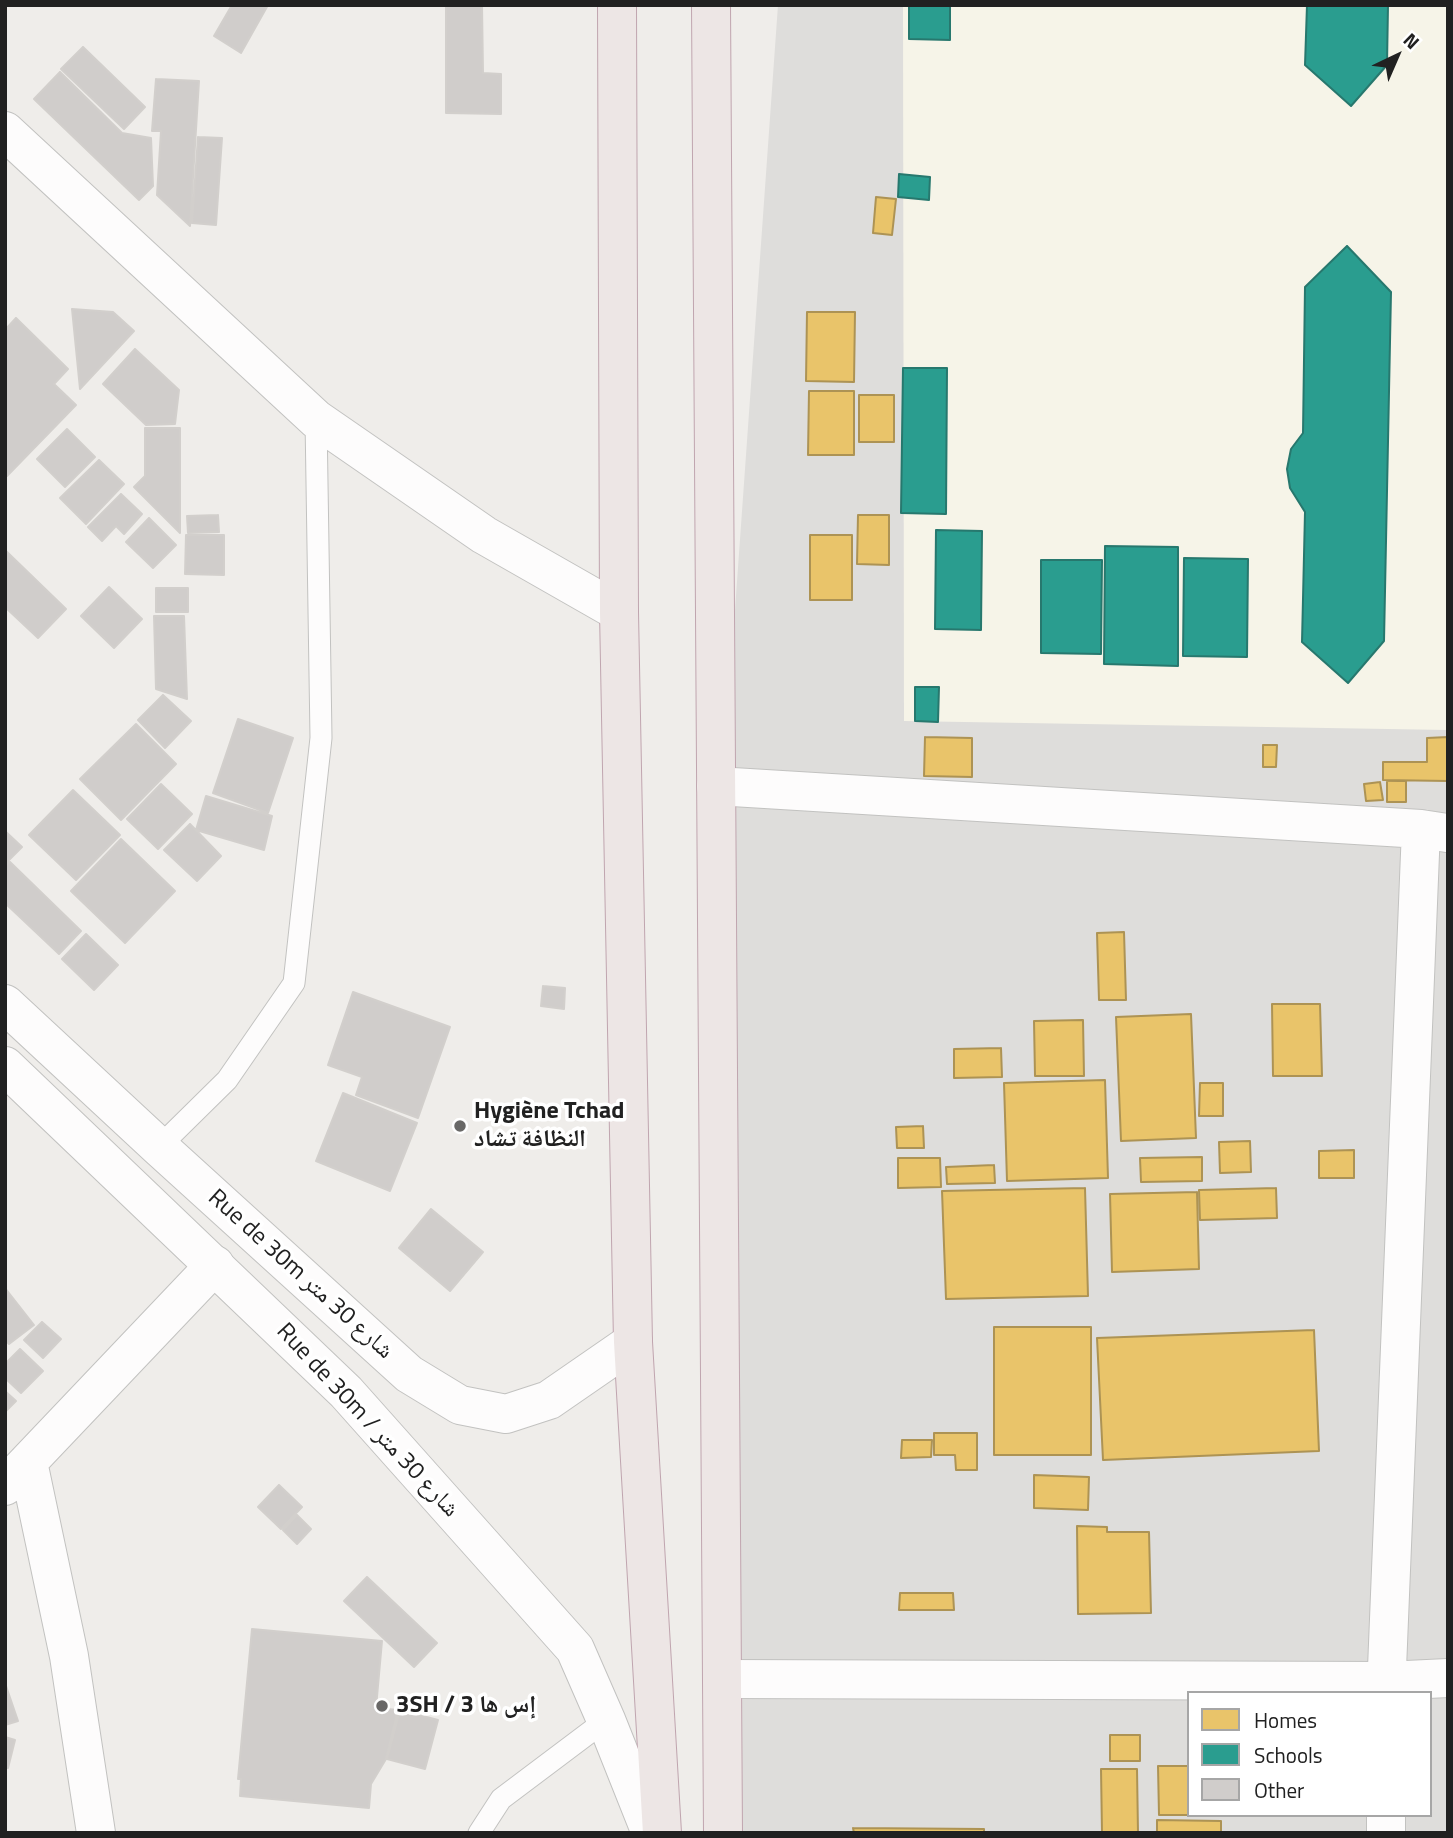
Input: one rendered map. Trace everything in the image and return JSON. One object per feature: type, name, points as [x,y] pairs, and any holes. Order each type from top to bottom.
[{"type":"highway","points":[[617,5],[619,612],[633,1342],[662,1833]]},
{"type":"highway","points":[[711,5],[723,1833]]},
{"type":"street","points":[[5,131],[316,419],[484,536],[619,612]]},
{"type":"street","points":[[716,786],[1434,831],[1386,1687]]},
{"type":"street","name":"Rue de 30m شارع 30 متر","points":[[5,1004],[410,1374],[460,1405],[506,1414],[550,1400],[633,1342]]},
{"type":"street","name":"Rue de 30m / شارع 30 متر","points":[[5,1066],[346,1392],[575,1649],[651,1833]]},
{"type":"street","points":[[96,1833],[69,1656],[17,1474],[215,1265]]},
{"type":"street","points":[[722,1679],[1386,1687],[1448,1678]]},
{"type":"lane","points":[[159,1147],[227,1080],[294,983],[321,738],[316,419]]},
{"type":"lane","points":[[479,1833],[501,1799],[606,1720]]},
{"type":"shaded area","points":[[778,5],[1448,5],[1448,1833],[712,1833],[715,891]]},
{"type":"shaded area","points":[[903,5],[1448,5],[1448,730],[904,721]]},
{"type":"building: Homes","points":[[876,197],[896,199],[892,235],[873,233]]},
{"type":"building: Homes","points":[[807,312],[855,312],[854,382],[806,381]]},
{"type":"building: Homes","points":[[809,391],[854,391],[854,455],[808,455]]},
{"type":"building: Homes","points":[[859,395],[894,395],[894,442],[859,442]]},
{"type":"building: Homes","points":[[858,515],[889,515],[889,565],[857,564]]},
{"type":"building: Homes","points":[[810,535],[852,535],[852,600],[810,600]]},
{"type":"building: Homes","points":[[925,737],[972,738],[972,777],[924,776]]},
{"type":"building: Homes","points":[[1448,737],[1448,781],[1383,780],[1383,762],[1427,762],[1427,738]]},
{"type":"building: Homes","points":[[1263,745],[1277,745],[1276,767],[1263,767]]},
{"type":"building: Homes","points":[[1387,781],[1406,781],[1406,802],[1387,802]]},
{"type":"building: Homes","points":[[1380,782],[1383,800],[1366,801],[1364,784]]},
{"type":"building: Homes","points":[[1124,932],[1126,1000],[1099,1000],[1097,933]]},
{"type":"building: Homes","points":[[1272,1004],[1320,1004],[1322,1076],[1273,1076]]},
{"type":"building: Homes","points":[[1191,1014],[1196,1138],[1121,1141],[1116,1017]]},
{"type":"building: Homes","points":[[1083,1020],[1084,1076],[1035,1076],[1034,1021]]},
{"type":"building: Homes","points":[[1001,1048],[1002,1077],[954,1078],[954,1049]]},
{"type":"building: Homes","points":[[1105,1080],[1108,1178],[1007,1181],[1004,1083]]},
{"type":"building: Homes","points":[[1200,1083],[1223,1083],[1223,1116],[1199,1116]]},
{"type":"building: Homes","points":[[923,1126],[924,1148],[897,1148],[896,1127]]},
{"type":"building: Homes","points":[[1250,1141],[1251,1172],[1220,1173],[1219,1142]]},
{"type":"building: Homes","points":[[1354,1150],[1354,1178],[1319,1178],[1319,1151]]},
{"type":"building: Homes","points":[[1202,1157],[1202,1181],[1141,1182],[1140,1158]]},
{"type":"building: Homes","points":[[898,1158],[940,1158],[941,1187],[898,1188]]},
{"type":"building: Homes","points":[[994,1165],[995,1183],[947,1184],[946,1167]]},
{"type":"building: Homes","points":[[1085,1188],[1088,1296],[946,1299],[942,1191]]},
{"type":"building: Homes","points":[[1276,1188],[1277,1218],[1200,1220],[1199,1190]]},
{"type":"building: Homes","points":[[1197,1192],[1199,1269],[1112,1272],[1110,1194]]},
{"type":"building: Homes","points":[[994,1327],[1091,1327],[1091,1455],[994,1455]]},
{"type":"building: Homes","points":[[1314,1330],[1319,1451],[1103,1460],[1097,1338]]},
{"type":"building: Homes","points":[[934,1433],[977,1433],[977,1470],[956,1470],[955,1455],[934,1455]]},
{"type":"building: Homes","points":[[902,1440],[932,1440],[931,1457],[901,1458]]},
{"type":"building: Homes","points":[[1034,1475],[1089,1477],[1088,1510],[1034,1508]]},
{"type":"building: Homes","points":[[1077,1526],[1107,1527],[1107,1532],[1149,1532],[1151,1613],[1078,1614]]},
{"type":"building: Homes","points":[[900,1593],[953,1593],[954,1610],[899,1610]]},
{"type":"building: Homes","points":[[1110,1735],[1140,1735],[1140,1761],[1110,1761]]},
{"type":"building: Homes","points":[[1158,1766],[1187,1766],[1187,1815],[1159,1815]]},
{"type":"building: Homes","points":[[1101,1769],[1137,1769],[1138,1833],[1102,1833]]},
{"type":"building: Homes","points":[[1157,1820],[1221,1821],[1221,1833],[1157,1833]]},
{"type":"building: Homes","points":[[853,1828],[984,1829],[984,1833],[854,1833]]},
{"type":"building: Schools","points":[[909,5],[950,5],[950,40],[909,39]]},
{"type":"building: Schools","points":[[1307,5],[1388,5],[1387,65],[1351,106],[1305,65]]},
{"type":"building: Schools","points":[[899,174],[930,177],[929,200],[898,197]]},
{"type":"building: Schools","points":[[1347,246],[1391,292],[1384,641],[1348,683],[1302,642],[1305,512],[1290,488],[1287,469],[1291,449],[1303,433],[1305,287]]},
{"type":"building: Schools","points":[[903,368],[947,368],[946,514],[901,513]]},
{"type":"building: Schools","points":[[936,530],[982,531],[981,630],[935,629]]},
{"type":"building: Schools","points":[[1105,546],[1178,547],[1178,666],[1104,664]]},
{"type":"building: Schools","points":[[1184,558],[1248,559],[1247,657],[1183,656]]},
{"type":"building: Schools","points":[[1041,560],[1102,560],[1101,654],[1041,653]]},
{"type":"building: Schools","points":[[915,687],[939,687],[938,722],[915,721]]},
{"type":"building: Other","points":[[232,5],[268,5],[241,53],[214,36]]},
{"type":"building: Other","points":[[446,5],[482,5],[483,73],[501,74],[501,114],[446,113]]},
{"type":"building: Other","points":[[83,47],[145,107],[124,129],[61,69]]},
{"type":"building: Other","points":[[60,72],[122,133],[151,138],[153,186],[139,200],[34,99]]},
{"type":"building: Other","points":[[156,79],[199,81],[190,226],[157,195],[161,131],[152,131]]},
{"type":"building: Other","points":[[198,137],[222,138],[216,225],[192,223]]},
{"type":"building: Other","points":[[72,309],[113,312],[134,331],[80,389]]},
{"type":"building: Other","points":[[16,318],[68,369],[54,384],[76,405],[7,476],[5,330]]},
{"type":"building: Other","points":[[135,349],[179,390],[175,424],[146,425],[103,384]]},
{"type":"building: Other","points":[[145,428],[180,428],[180,533],[134,487],[145,476]]},
{"type":"building: Other","points":[[67,429],[95,457],[65,487],[37,459]]},
{"type":"building: Other","points":[[99,460],[124,484],[86,524],[60,498]]},
{"type":"building: Other","points":[[121,494],[142,514],[124,534],[116,526],[102,541],[88,527]]},
{"type":"building: Other","points":[[218,515],[219,532],[188,533],[187,516]]},
{"type":"building: Other","points":[[149,518],[176,545],[153,568],[126,542]]},
{"type":"building: Other","points":[[186,535],[224,535],[224,575],[185,574]]},
{"type":"building: Other","points":[[5,550],[66,609],[38,638],[5,607]]},
{"type":"building: Other","points":[[109,587],[142,619],[114,648],[81,616]]},
{"type":"building: Other","points":[[156,588],[188,588],[188,612],[156,612]]},
{"type":"building: Other","points":[[154,616],[184,616],[187,699],[156,689]]},
{"type":"building: Other","points":[[163,695],[191,721],[165,748],[138,720]]},
{"type":"building: Other","points":[[238,719],[293,738],[268,813],[213,793]]},
{"type":"building: Other","points":[[136,724],[176,764],[121,820],[80,779]]},
{"type":"building: Other","points":[[161,784],[192,814],[158,849],[127,819]]},
{"type":"building: Other","points":[[73,790],[120,835],[76,880],[29,835]]},
{"type":"building: Other","points":[[206,796],[272,816],[264,850],[196,830]]},
{"type":"building: Other","points":[[190,824],[221,856],[197,881],[164,850]]},
{"type":"building: Other","points":[[5,831],[22,847],[5,864]]},
{"type":"building: Other","points":[[121,839],[175,891],[125,943],[71,891]]},
{"type":"building: Other","points":[[10,862],[81,931],[59,954],[5,903],[5,866]]},
{"type":"building: Other","points":[[86,934],[118,965],[94,990],[62,959]]},
{"type":"building: Other","points":[[543,986],[565,988],[564,1009],[541,1006]]},
{"type":"building: Other","points":[[353,992],[450,1027],[418,1118],[356,1095],[362,1077],[328,1065]]},
{"type":"building: Other","points":[[343,1093],[417,1123],[390,1191],[316,1161]]},
{"type":"building: Other","points":[[431,1209],[483,1252],[450,1291],[399,1248]]},
{"type":"building: Other","points":[[5,1288],[34,1325],[9,1344],[5,1340]]},
{"type":"building: Other","points":[[42,1322],[61,1339],[43,1358],[24,1340]]},
{"type":"building: Other","points":[[20,1349],[43,1371],[21,1393],[5,1378],[5,1364]]},
{"type":"building: Other","points":[[5,1391],[16,1401],[5,1412]]},
{"type":"building: Other","points":[[279,1485],[302,1507],[281,1529],[258,1507]]},
{"type":"building: Other","points":[[297,1515],[311,1529],[297,1544],[283,1530]]},
{"type":"building: Other","points":[[367,1577],[437,1643],[414,1667],[344,1601]]},
{"type":"building: Other","points":[[252,1629],[382,1641],[376,1708],[398,1710],[386,1759],[371,1784],[369,1808],[240,1796],[241,1779],[238,1779]]},
{"type":"building: Other","points":[[5,1683],[18,1721],[5,1725]]},
{"type":"building: Other","points":[[400,1710],[438,1720],[425,1769],[387,1759]]},
{"type":"building: Other","points":[[5,1737],[15,1740],[8,1768],[5,1767]]},
{"type":"place","name":"Hygiène Tchad النظافة تشاد","points":[[460,1126]]},
{"type":"place","name":"3SH / 3 إس ها","points":[[382,1706]]}]
